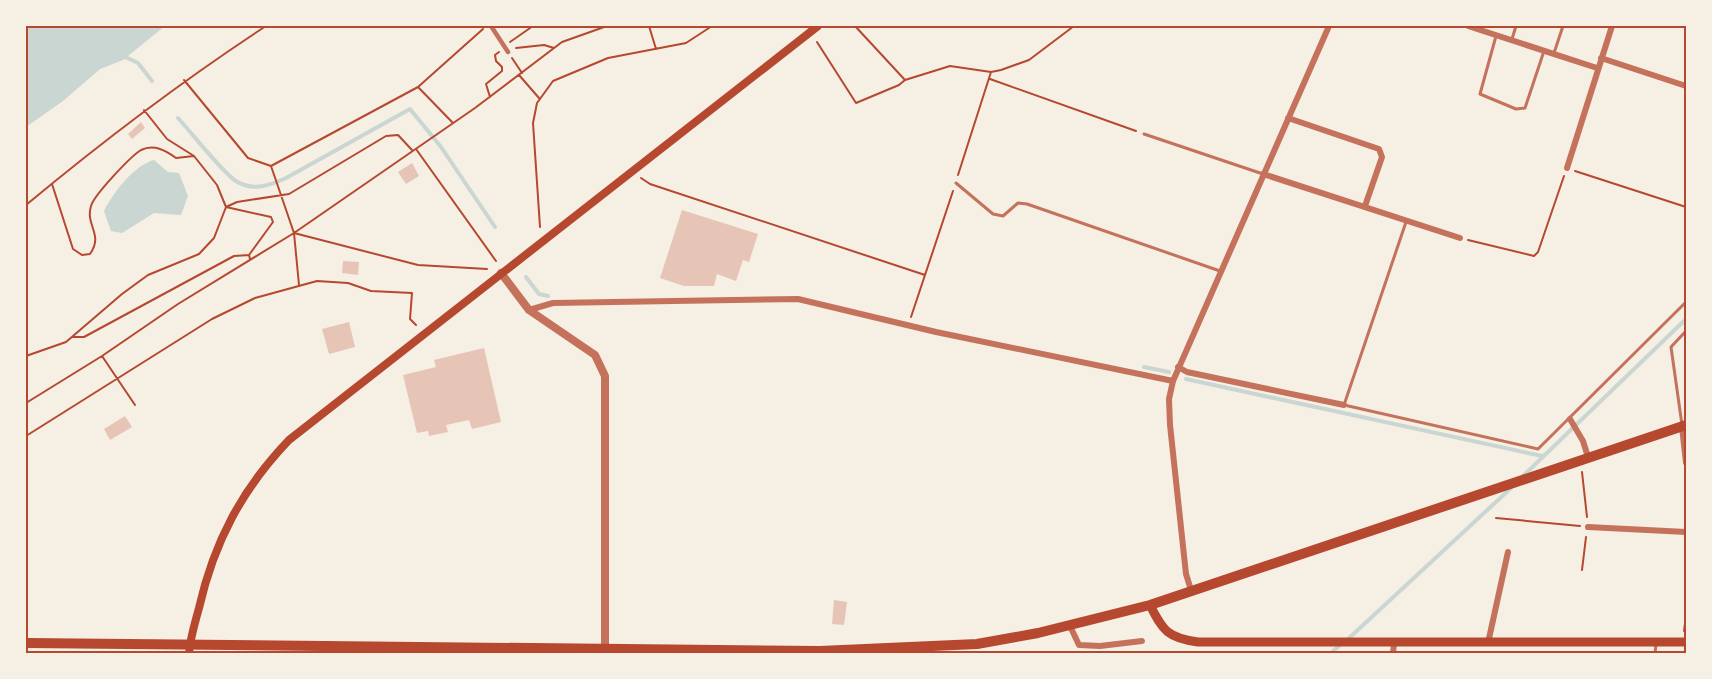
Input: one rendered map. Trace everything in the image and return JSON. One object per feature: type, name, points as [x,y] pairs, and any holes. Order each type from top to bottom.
[{"type":"highway","points":[[26,643],[188,651],[820,652],[977,644],[1070,626],[1150,605],[1684,426]]},
{"type":"main road","points":[[188,651],[209,566],[233,512],[255,478],[310,422],[815,28]]},
{"type":"main road","points":[[1150,605],[1167,632],[1183,640],[1656,643],[1685,638]]},
{"type":"street","points":[[489,26],[507,51]]},
{"type":"street","points":[[1191,590],[1186,574],[1170,425],[1169,399],[1173,381],[1329,26]]},
{"type":"street","points":[[1468,26],[1597,69]]},
{"type":"street","points":[[1567,168],[1612,26]]},
{"type":"street","points":[[1601,58],[1686,86]]},
{"type":"street","points":[[1288,117],[1379,149],[1382,157],[1365,206]]},
{"type":"street","points":[[1263,174],[1460,238]]},
{"type":"street","points":[[501,273],[529,310],[595,355],[606,376],[605,650]]},
{"type":"street","points":[[529,310],[553,303],[798,299],[908,326],[1173,381]]},
{"type":"street","points":[[1178,367],[1187,372],[1344,405]]},
{"type":"street","points":[[1570,419],[1583,441],[1585,458]]},
{"type":"street","points":[[1684,426],[1686,463]]},
{"type":"street","points":[[1588,527],[1686,532]]},
{"type":"street","points":[[1488,643],[1508,552]]},
{"type":"street","points":[[1070,626],[1079,648],[1142,640]]},
{"type":"street","points":[[1393,654],[1394,643]]},
{"type":"lane","points":[[1512,39],[1516,26]]},
{"type":"lane","points":[[1554,54],[1563,26]]},
{"type":"lane","points":[[1497,35],[1480,94],[1516,109],[1525,108],[1544,51]]},
{"type":"lane","points":[[1144,134],[1263,174]]},
{"type":"lane","points":[[956,183],[993,214],[1003,216],[1017,203],[1027,204],[1221,271]]},
{"type":"lane","points":[[1407,220],[1344,405],[1538,449],[1686,302]]},
{"type":"lane","points":[[1684,426],[1671,347],[1686,331]]},
{"type":"lane","points":[[1655,654],[1656,643]]},
{"type":"path","points":[[26,205],[184,80],[266,26]]},
{"type":"path","points":[[184,80],[248,158],[271,166],[418,87],[489,26]]},
{"type":"path","points":[[26,398],[27,403],[102,356],[249,257],[294,233],[453,123],[562,42],[608,26]]},
{"type":"path","points":[[650,26],[656,49]]},
{"type":"path","points":[[540,227],[533,123],[540,99],[553,81],[608,57],[686,43],[712,26]]},
{"type":"path","points":[[855,26],[905,80]]},
{"type":"path","points":[[815,28],[856,103],[899,85],[905,80],[950,66],[991,72],[1029,60],[1074,26]]},
{"type":"path","points":[[540,99],[520,74],[507,51],[527,45],[544,45],[554,48]]},
{"type":"path","points":[[908,326],[991,72]]},
{"type":"path","points":[[990,79],[1144,134]]},
{"type":"path","points":[[418,87],[453,123]]},
{"type":"path","points":[[26,356],[66,342],[148,275],[199,254],[214,238],[226,207],[217,185],[194,156],[167,139],[144,110]]},
{"type":"path","points":[[226,207],[237,202],[289,194],[386,136],[402,138],[412,150]]},
{"type":"path","points":[[52,183],[73,249],[82,255],[90,254],[97,237],[90,216],[95,196],[140,150],[153,147],[164,149],[176,158],[194,156]]},
{"type":"path","points":[[416,148],[496,261]]},
{"type":"path","points":[[271,166],[279,195],[294,233],[299,285]]},
{"type":"path","points":[[1460,238],[1534,256],[1538,252],[1567,168],[1686,207]]},
{"type":"path","points":[[633,170],[650,184],[925,275]]},
{"type":"path","points":[[226,207],[271,217],[273,222],[249,257]]},
{"type":"path","points":[[294,233],[418,264],[487,269]]},
{"type":"path","points":[[73,337],[84,337],[234,256],[249,257]]},
{"type":"path","points":[[26,436],[212,319],[255,298],[299,285],[317,281],[348,283],[371,291],[412,293],[410,319],[416,326]]},
{"type":"path","points":[[102,356],[135,405]]},
{"type":"path","points":[[1582,570],[1588,527],[1585,458]]},
{"type":"path","points":[[1496,519],[1588,527]]},
{"type":"path","points":[[1685,638],[1686,616]]},
{"type":"shaded area","points":[[26,26],[165,26],[123,60],[100,69],[63,101],[26,127]]},
{"type":"shaded area","points":[[154,160],[168,172],[179,173],[188,196],[181,215],[154,213],[122,233],[111,231],[104,211],[108,204],[132,174]]},
{"type":"building","points":[[141,122],[145,128],[132,139],[128,134]]},
{"type":"building","points":[[412,163],[419,176],[406,184],[398,172]]},
{"type":"building","points":[[682,210],[758,234],[749,262],[743,260],[736,281],[717,274],[714,286],[684,286],[660,278]]},
{"type":"building","points":[[343,261],[359,262],[358,275],[342,273]]},
{"type":"building","points":[[349,322],[355,347],[329,354],[322,329]]},
{"type":"building","points":[[484,348],[501,422],[472,429],[469,420],[446,425],[448,432],[429,436],[428,431],[417,433],[403,375],[436,367],[434,360]]},
{"type":"building","points":[[125,416],[132,427],[110,440],[104,429]]},
{"type":"building","points":[[834,600],[847,602],[844,625],[832,624]]},
{"type":"waterway","points":[[121,55],[138,63],[152,81]]},
{"type":"waterway","points":[[178,118],[230,177],[242,184],[255,187],[286,178],[410,109],[441,147],[495,227]]},
{"type":"waterway","points":[[526,277],[539,294],[548,296]]},
{"type":"waterway","points":[[1523,476],[1686,319]]},
{"type":"waterway","points":[[1144,367],[1169,372]]},
{"type":"waterway","points":[[1186,379],[1542,456]]},
{"type":"waterway","points":[[1347,640],[1511,488]]},
{"type":"waterway","points":[[1330,654],[1341,644]]}]
